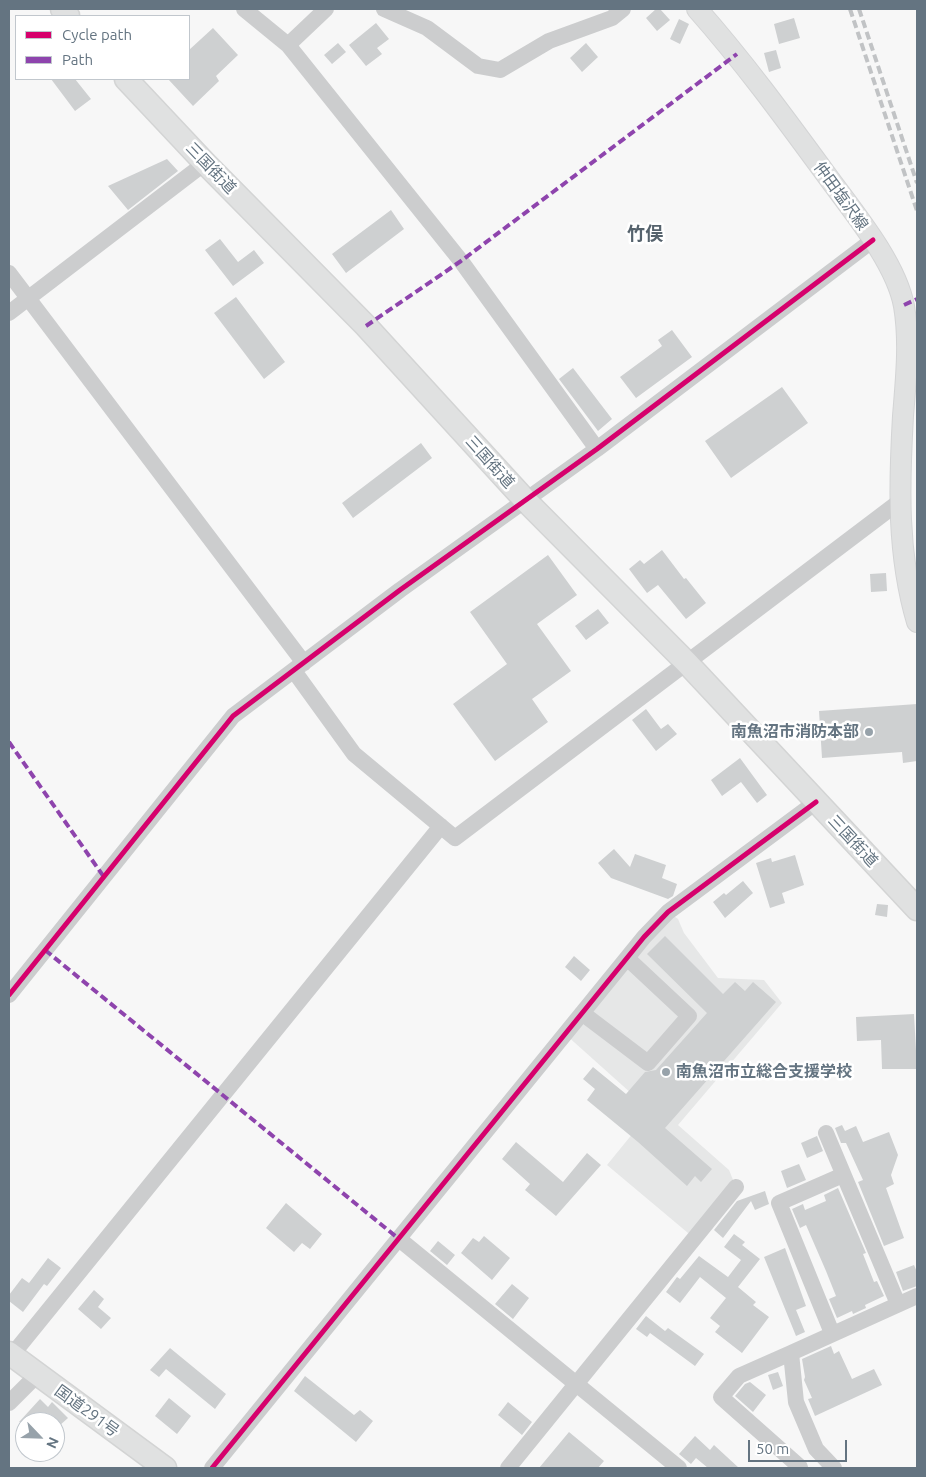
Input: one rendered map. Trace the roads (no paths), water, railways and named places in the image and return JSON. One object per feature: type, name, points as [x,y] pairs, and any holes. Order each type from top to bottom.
[{"type":"highway","name":"三国街道","points":[[127,80],[205,163],[366,326],[526,501],[687,663],[917,909]]},
{"type":"highway","name":"国道291号","points":[[11,1354],[165,1468]]},
{"type":"main road","name":"仲田塩沢線","points":[[697,9],[738,54],[873,240],[896,281],[904,305],[907,350],[899,502],[902,552],[910,598],[917,622]]},
{"type":"street","points":[[244,9],[288,45],[460,261],[597,449]]},
{"type":"street","points":[[288,45],[326,9]]},
{"type":"street","points":[[384,9],[427,28],[478,66],[500,70],[549,41],[612,18],[623,9]]},
{"type":"street","points":[[9,312],[205,163]]},
{"type":"street","points":[[9,995],[233,716],[400,590],[597,449],[873,240]]},
{"type":"street","points":[[9,273],[299,667],[354,754],[455,838],[899,502]]},
{"type":"street","points":[[212,1468],[644,936],[668,912],[816,802]]},
{"type":"street","points":[[11,1354],[441,826]]},
{"type":"street","points":[[582,1013],[648,1063],[689,1016],[626,958]]},
{"type":"street","points":[[826,1134],[898,1304]]},
{"type":"street","points":[[832,1333],[779,1203],[843,1175]]},
{"type":"street","points":[[508,1468],[736,1187]]},
{"type":"street","points":[[399,1239],[680,1468]]},
{"type":"street","points":[[816,1449],[800,1467],[721,1397],[740,1376],[917,1296]]},
{"type":"street","points":[[791,1353],[796,1402],[816,1449],[834,1468]]},
{"type":"street","points":[[9,1403],[37,1375]]},
{"type":"railway","points":[[850,9],[917,211]]},
{"type":"railway","points":[[859,9],[917,183]]},
{"type":"place","name":"南魚沼市消防本部","points":[[869,732]]},
{"type":"place","name":"南魚沼市立総合支援学校","points":[[666,1072]]},
{"type":"district","name":"竹俣","points":[[645,234]]}]
